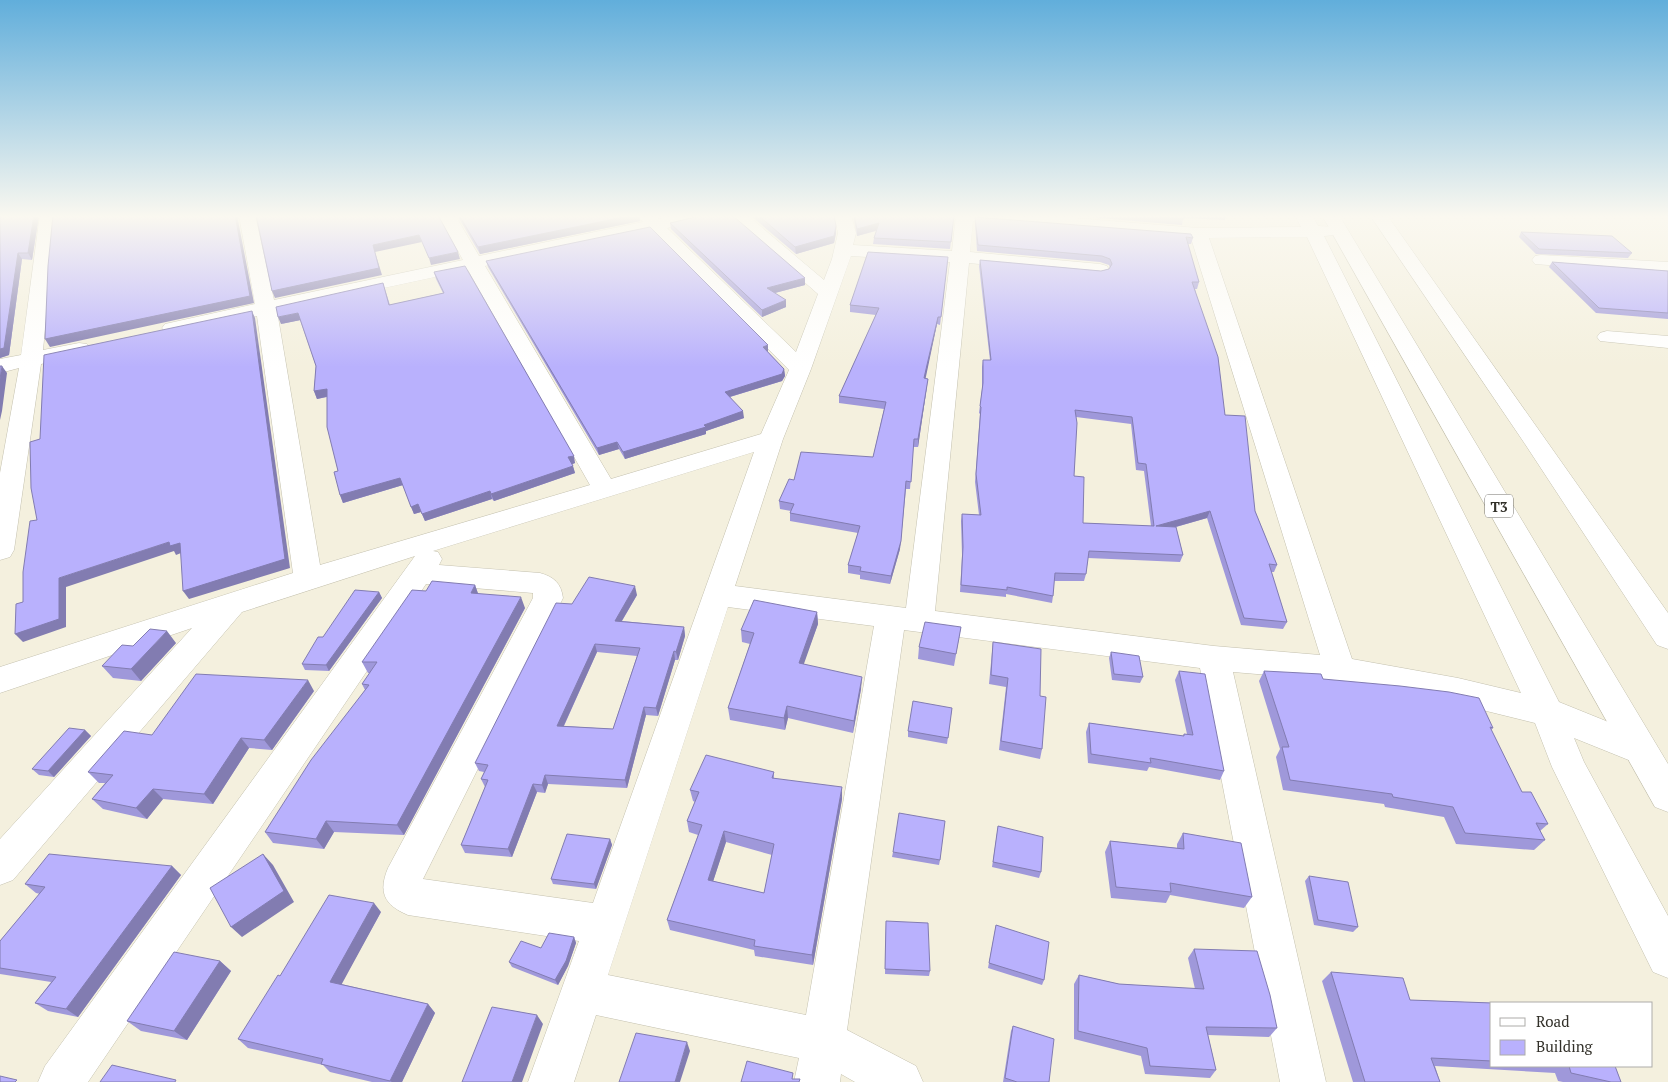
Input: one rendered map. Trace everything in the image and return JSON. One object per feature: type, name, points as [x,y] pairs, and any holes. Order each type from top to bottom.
[{"type":"main road","points":[[0,550],[31,360],[42,265]]},
{"type":"main road","points":[[257,265],[266,307],[308,579]]},
{"type":"main road","points":[[153,332],[457,265]]},
{"type":"main road","points":[[475,265],[604,488]]},
{"type":"main road","points":[[696,265],[800,369]]},
{"type":"main road","points":[[796,265],[828,292]]},
{"type":"main road","points":[[551,1082],[584,991],[771,439],[800,369],[837,265]]},
{"type":"main road","points":[[817,1082],[905,618],[959,265]]},
{"type":"main road","points":[[1051,265],[1100,270]]},
{"type":"main road","points":[[1209,265],[1340,669]]},
{"type":"main road","points":[[1340,265],[1547,712],[1568,767],[1668,958]]},
{"type":"main road","name":"T3","points":[[1346,265],[1668,796]]},
{"type":"main road","points":[[1413,265],[1532,436],[1668,637]]},
{"type":"main road","points":[[1628,265],[1668,268]]},
{"type":"main road","points":[[1607,337],[1668,342]]},
{"type":"main road","points":[[0,366],[97,345]]},
{"type":"main road","points":[[0,680],[308,579],[771,439]]},
{"type":"main road","points":[[61,1082],[443,538]]},
{"type":"main road","points":[[418,573],[540,583],[547,589],[548,598],[402,881],[402,889],[408,896],[606,925]]},
{"type":"main road","points":[[718,595],[1214,658],[1340,669],[1458,691],[1547,712],[1641,750]]},
{"type":"main road","points":[[0,868],[233,603]]},
{"type":"main road","points":[[1214,658],[1302,1082]]},
{"type":"main road","points":[[584,991],[824,1040],[900,1082]]},
{"type":"building","points":[[0,265],[16,265],[4,348],[0,349]]},
{"type":"building","points":[[244,265],[250,296],[45,339],[48,266]]},
{"type":"building","points":[[267,265],[378,265],[379,268],[272,291]]},
{"type":"building","points":[[489,265],[688,265],[768,345],[763,347],[784,369],[782,374],[725,392],[743,411],[704,425],[706,427],[623,452],[617,442],[597,448]]},
{"type":"building","points":[[715,265],[791,265],[805,278],[767,288],[786,300],[762,310]]},
{"type":"building","points":[[863,265],[947,265],[941,317],[938,317],[924,378],[928,379],[918,439],[914,439],[911,482],[906,481],[901,541],[891,576],[860,571],[861,567],[848,565],[860,526],[790,513],[794,504],[779,501],[789,479],[794,480],[801,452],[873,457],[886,402],[839,396],[879,308],[850,305]]},
{"type":"building","points":[[981,265],[1040,265],[1101,271],[1109,269],[1111,265],[1194,265],[1199,282],[1192,282],[1218,357],[1225,415],[1245,416],[1255,511],[1277,565],[1269,564],[1287,622],[1244,618],[1210,511],[1156,526],[1176,527],[1183,555],[1089,551],[1086,574],[1055,573],[1053,596],[1007,587],[1007,590],[961,585],[962,514],[981,515],[976,474],[980,406],[983,360],[991,360]],"holes":[[[1075,410],[1132,417],[1138,463],[1146,464],[1154,526],[1083,523],[1084,477],[1074,476],[1077,423]]]},
{"type":"building","points":[[1556,265],[1597,265],[1668,271],[1668,313],[1599,308]]},
{"type":"building","points":[[465,266],[574,456],[568,457],[573,466],[491,494],[490,491],[422,514],[418,504],[411,507],[400,478],[340,495],[334,472],[338,471],[327,427],[327,389],[314,391],[316,366],[298,313],[278,317],[276,307],[383,283],[389,305],[444,293],[434,272]]},
{"type":"building","points":[[252,311],[285,559],[183,591],[180,543],[170,546],[169,542],[59,578],[59,619],[15,634],[16,604],[23,602],[23,572],[30,521],[37,520],[31,488],[30,442],[40,439],[44,355]]},
{"type":"building","points":[[589,577],[635,586],[615,621],[684,627],[676,652],[674,651],[656,708],[644,707],[625,780],[545,775],[542,785],[533,784],[508,849],[461,845],[488,780],[481,779],[488,765],[475,763],[556,603],[572,604]],"holes":[[[595,644],[640,648],[613,729],[557,726]]]},
{"type":"building","points":[[432,581],[475,585],[471,593],[521,597],[397,825],[326,821],[316,839],[265,832],[311,760],[369,685],[362,684],[377,662],[362,662],[412,590],[426,591]]},
{"type":"building","points":[[355,590],[379,592],[326,665],[302,664],[318,637],[323,637]]},
{"type":"building","points":[[754,600],[817,612],[799,663],[862,677],[854,721],[787,706],[784,718],[728,708],[754,633],[741,630]]},
{"type":"building","points":[[925,622],[961,627],[956,654],[919,647]]},
{"type":"building","points":[[150,629],[167,631],[131,669],[102,666],[122,645],[133,646]]},
{"type":"building","points":[[993,642],[1041,649],[1040,696],[1046,697],[1042,749],[1001,741],[1008,678],[991,675]]},
{"type":"building","points":[[1111,652],[1139,656],[1143,677],[1114,674]]},
{"type":"building","points":[[1179,671],[1205,674],[1224,771],[1150,758],[1151,763],[1091,754],[1089,723],[1184,736],[1184,734],[1193,735]]},
{"type":"building","points":[[1264,671],[1321,674],[1323,679],[1400,686],[1479,698],[1493,728],[1490,727],[1522,792],[1531,792],[1548,824],[1536,823],[1545,840],[1465,833],[1453,807],[1393,797],[1392,794],[1290,780],[1282,747],[1289,747]]},
{"type":"building","points":[[196,674],[308,680],[264,740],[241,738],[204,794],[153,789],[136,808],[92,799],[113,775],[88,772],[124,731],[152,735]]},
{"type":"building","points":[[913,701],[952,708],[948,738],[908,731]]},
{"type":"building","points":[[69,728],[85,730],[48,771],[32,769]]},
{"type":"building","points":[[706,755],[774,772],[772,778],[842,787],[812,955],[754,946],[755,940],[667,920],[702,825],[687,821],[699,792],[690,790]],"holes":[[[724,831],[774,844],[764,893],[708,880]]]},
{"type":"building","points":[[899,813],[945,821],[940,860],[893,852]]},
{"type":"building","points":[[998,826],[1043,837],[1041,872],[993,862]]},
{"type":"building","points":[[1183,833],[1241,843],[1252,897],[1170,883],[1171,892],[1116,887],[1110,841],[1184,849]]},
{"type":"building","points":[[567,834],[610,839],[594,884],[551,879]]},
{"type":"building","points":[[49,854],[172,866],[66,1009],[35,1003],[56,977],[0,968],[0,941],[45,887],[25,884]]},
{"type":"building","points":[[263,854],[284,891],[231,927],[210,888]]},
{"type":"building","points":[[1309,876],[1348,882],[1358,927],[1318,920]]},
{"type":"building","points":[[329,895],[374,903],[330,982],[428,1004],[390,1081],[321,1064],[323,1059],[238,1039],[278,975],[280,976]]},
{"type":"building","points":[[886,921],[928,923],[930,971],[885,969]]},
{"type":"building","points":[[996,925],[1049,942],[1044,980],[989,963]]},
{"type":"building","points":[[549,933],[574,937],[566,961],[555,980],[509,962],[521,941],[541,948]]},
{"type":"building","points":[[1194,949],[1257,951],[1270,995],[1277,1028],[1206,1027],[1216,1070],[1150,1066],[1147,1048],[1078,1031],[1079,975],[1119,984],[1204,989]]},
{"type":"building","points":[[174,952],[220,961],[174,1031],[127,1021]]},
{"type":"building","points":[[1331,972],[1403,978],[1410,1000],[1490,1003],[1490,1061],[1431,1058],[1440,1082],[1365,1082]]},
{"type":"building","points":[[492,1007],[537,1015],[512,1082],[462,1082]]},
{"type":"building","points":[[1013,1026],[1054,1039],[1049,1082],[1017,1082],[1005,1078]]},
{"type":"building","points":[[636,1033],[687,1042],[675,1082],[619,1082]]},
{"type":"building","points":[[747,1061],[793,1073],[792,1079],[800,1079],[799,1082],[741,1082]]},
{"type":"building","points":[[112,1065],[176,1080],[175,1082],[100,1082]]},
{"type":"building","points":[[1569,1067],[1615,1067],[1621,1082],[1611,1082],[1571,1073]]},
{"type":"building","points":[[0,1076],[17,1080],[15,1082],[0,1082]]}]
